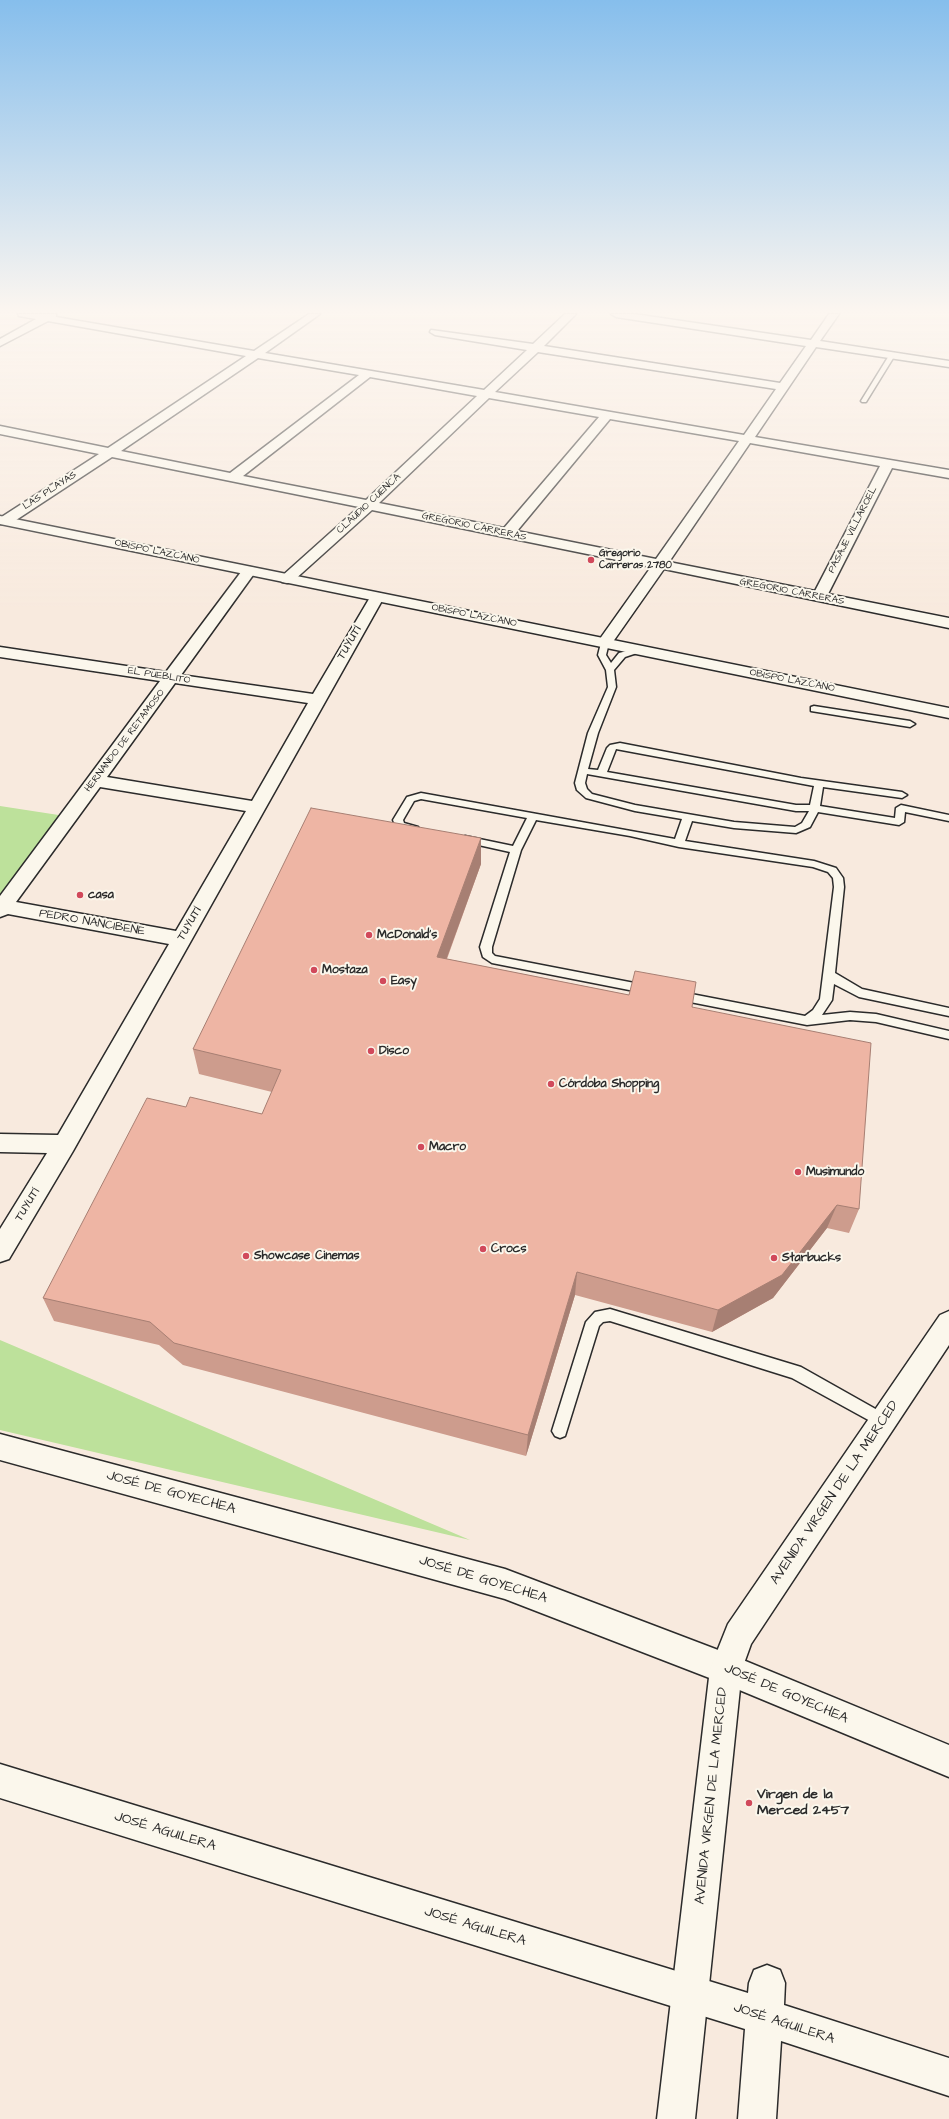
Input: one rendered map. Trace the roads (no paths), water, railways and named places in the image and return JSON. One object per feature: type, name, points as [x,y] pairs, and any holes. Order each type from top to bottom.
[{"type":"street","name":"LAS PLAYAS","points":[[2,520],[111,452],[168,413]]},
{"type":"street","points":[[233,477],[317,413]]},
{"type":"street","name":"CLAUDIO CUENCA","points":[[287,579],[369,505],[466,413]]},
{"type":"street","points":[[601,413],[949,474]]},
{"type":"street","points":[[605,643],[765,413]]},
{"type":"street","points":[[508,533],[608,414]]},
{"type":"street","name":"GREGORIO CARRERAS","points":[[0,430],[949,623]]},
{"type":"street","name":"PASAJE VILLAROEL","points":[[819,597],[888,463]]},
{"type":"street","name":"OBISPO LAZCANO","points":[[2,520],[949,713]]},
{"type":"street","name":"HERNANDO DE RETAMOSO","points":[[1,908],[172,678],[249,571]]},
{"type":"street","name":"TUYUTÍ","points":[[0,1251],[64,1144],[377,597]]},
{"type":"street","name":"EL PUEBLITO","points":[[0,652],[318,700]]},
{"type":"street","points":[[95,781],[257,807]]},
{"type":"street","name":"PEDRO NANCIBENE","points":[[1,908],[181,939]]},
{"type":"street","points":[[0,1143],[64,1144]]},
{"type":"street","name":"AVENIDA VIRGEN DE LA MERCED","points":[[676,2119],[726,1669],[739,1635],[949,1323]]},
{"type":"street","name":"JOSÉ DE GOYECHEA","points":[[0,1447],[505,1584],[726,1669],[949,1761]]},
{"type":"street","name":"JOSÉ AGUILERA","points":[[0,1782],[690,1993],[949,2077]]},
{"type":"street","points":[[757,2119],[767,1983]]},
{"type":"lane","points":[[605,643],[602,654],[610,670],[612,687],[593,733],[580,783],[582,790],[589,796],[634,808],[734,825],[796,830],[801,829],[810,821],[815,808],[819,783]]},
{"type":"lane","points":[[610,670],[622,655],[642,650]]},
{"type":"lane","points":[[814,709],[910,724]]},
{"type":"lane","points":[[602,774],[610,750],[613,747],[620,746],[819,783],[902,795]]},
{"type":"lane","points":[[584,771],[796,808],[815,808],[899,822],[901,808],[949,818]]},
{"type":"lane","points":[[422,830],[400,825],[398,820],[410,799],[421,796],[679,844],[814,864],[832,870],[838,878],[839,887],[826,1000],[817,1013],[807,1021]]},
{"type":"lane","points":[[533,816],[516,850],[486,946],[487,954],[492,959],[807,1021],[850,1016],[876,1018],[949,1035]]},
{"type":"lane","points":[[679,844],[688,817]]},
{"type":"lane","points":[[453,837],[516,850]]},
{"type":"lane","points":[[829,975],[846,987],[859,993],[949,1012]]},
{"type":"lane","points":[[560,1431],[593,1322],[600,1316],[610,1315],[796,1372],[883,1421]]},
{"type":"place","name":"Gregorio Carreras 2780","points":[[591,560]]},
{"type":"place","name":"casa","points":[[80,895]]},
{"type":"place","name":"McDonald's","points":[[369,935]]},
{"type":"place","name":"Mostaza","points":[[314,970]]},
{"type":"place","name":"Easy","points":[[383,981]]},
{"type":"place","name":"Disco","points":[[371,1051]]},
{"type":"place","name":"Córdoba Shopping","points":[[551,1084]]},
{"type":"place","name":"Macro","points":[[421,1147]]},
{"type":"place","name":"Musimundo","points":[[798,1172]]},
{"type":"place","name":"Crocs","points":[[483,1249]]},
{"type":"place","name":"Showcase Cinemas","points":[[246,1256]]},
{"type":"place","name":"Starbucks","points":[[774,1258]]},
{"type":"place","name":"Virgen de la Merced 2457","points":[[749,1803]]}]
